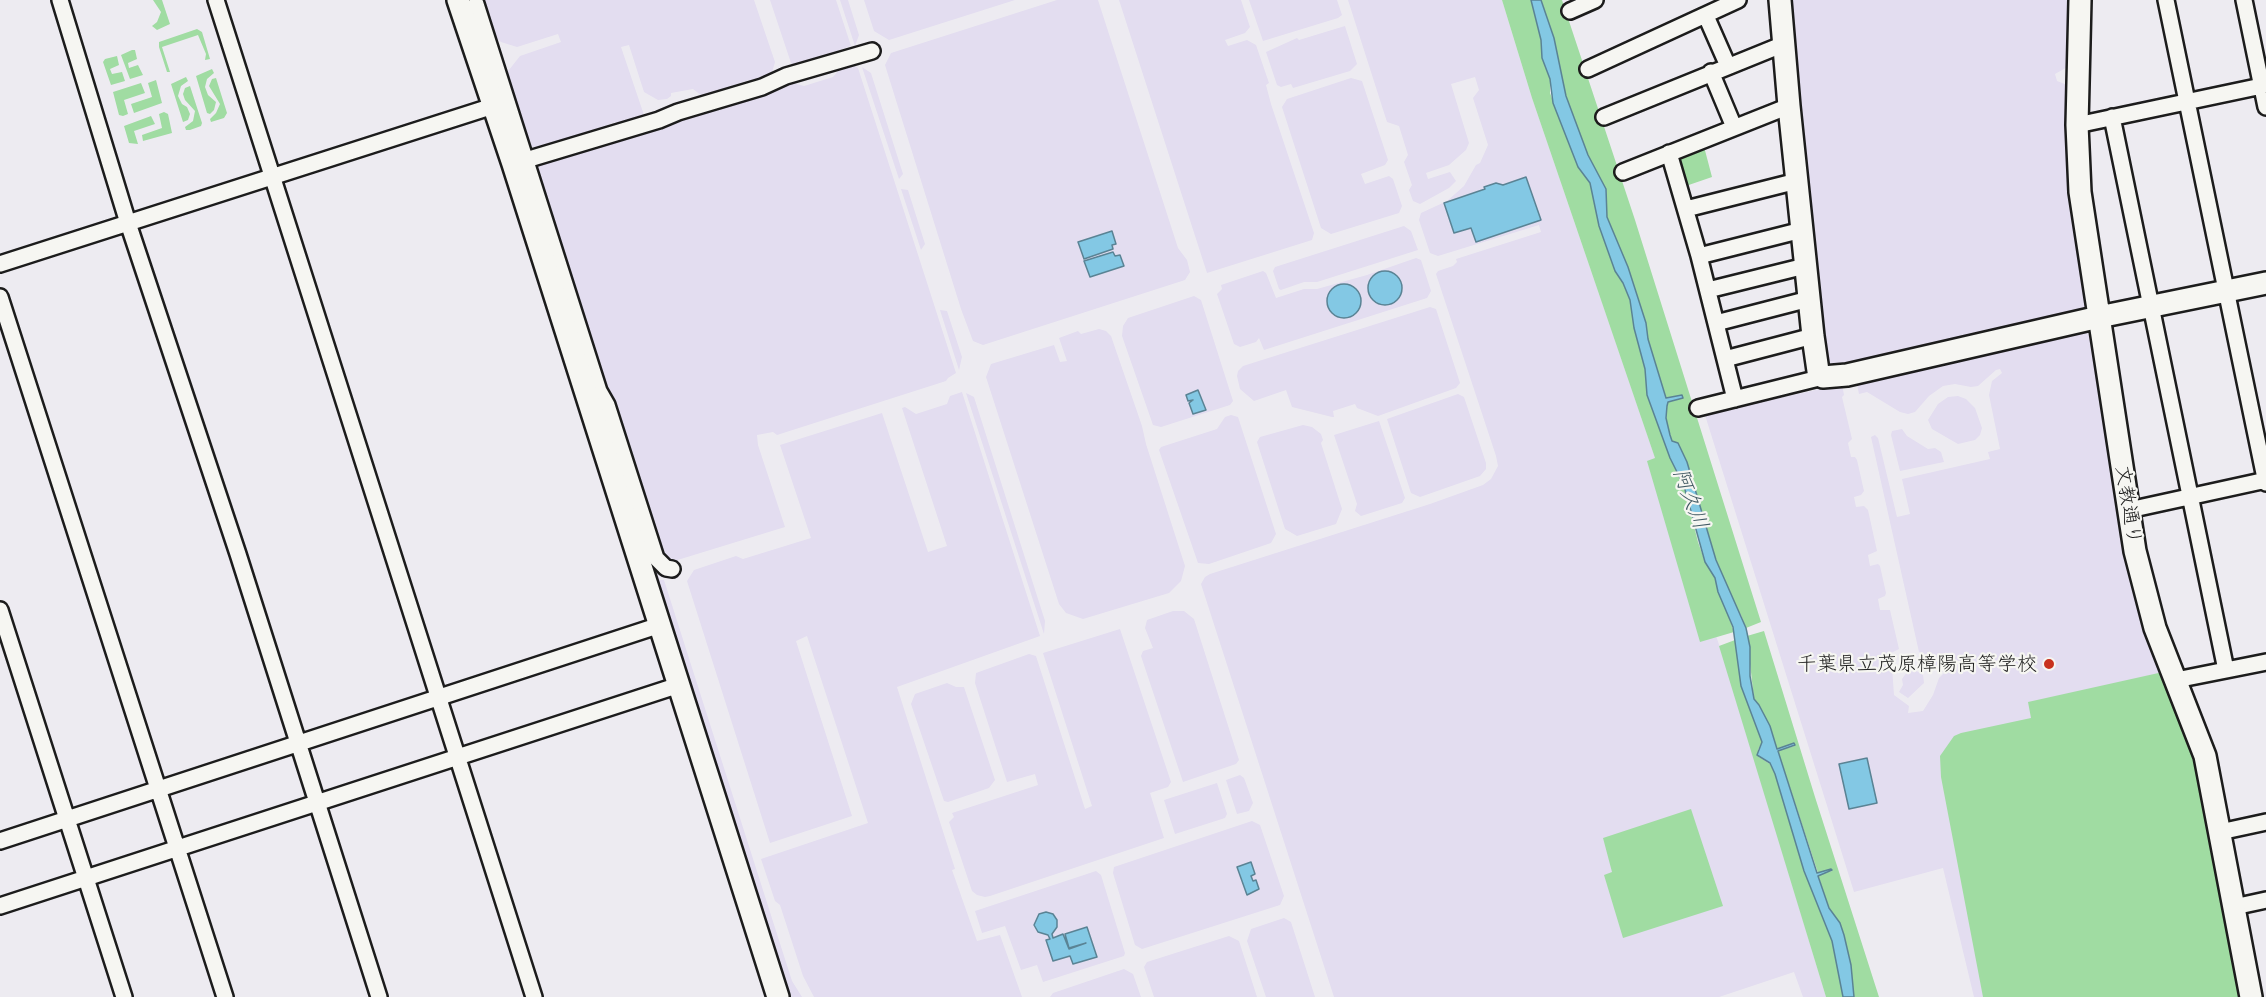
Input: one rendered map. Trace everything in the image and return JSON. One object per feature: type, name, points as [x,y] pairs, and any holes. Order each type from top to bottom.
[{"type":"street","points":[[60,0],[128,223],[238,554],[379,997]]},
{"type":"street","points":[[216,0],[456,759],[534,997]]},
{"type":"street","points":[[1570,11],[1595,0]]},
{"type":"street","points":[[1588,69],[1706,16],[1721,4],[1738,0]]},
{"type":"street","points":[[1780,0],[1805,266],[1818,371],[1823,377]]},
{"type":"street","name":"文教通り","points":[[2080,0],[2077,125],[2080,192],[2135,551],[2149,608],[2205,756],[2251,997]]},
{"type":"street","points":[[2129,510],[2190,495],[2266,481],[2166,0]]},
{"type":"street","points":[[2244,0],[2264,86],[2266,107]]},
{"type":"street","points":[[467,2],[493,106],[778,997]]},
{"type":"street","points":[[467,2],[526,160],[599,391],[607,405],[656,558],[666,568],[672,569]]},
{"type":"street","points":[[1706,16],[1728,66]]},
{"type":"street","points":[[1604,117],[1784,44]]},
{"type":"street","points":[[526,160],[762,87],[786,76],[872,51]]},
{"type":"street","points":[[1711,72],[1734,127]]},
{"type":"street","points":[[2077,125],[2264,86]]},
{"type":"street","points":[[0,264],[493,106]]},
{"type":"street","points":[[1623,172],[1789,106]]},
{"type":"street","points":[[2112,117],[2226,670]]},
{"type":"street","points":[[1669,153],[1699,256],[1735,399]]},
{"type":"street","points":[[1686,209],[1797,181]]},
{"type":"street","points":[[1699,256],[1802,231]]},
{"type":"street","points":[[1708,290],[1805,266]]},
{"type":"street","points":[[1698,408],[1823,377],[1847,375],[2099,317],[2266,283]]},
{"type":"street","points":[[0,297],[225,997]]},
{"type":"street","points":[[1716,323],[1809,299]]},
{"type":"street","points":[[1725,359],[1813,336]]},
{"type":"street","points":[[0,610],[124,997]]},
{"type":"street","points":[[0,842],[660,625]]},
{"type":"street","points":[[2176,680],[2266,662]]},
{"type":"street","points":[[0,906],[679,685]]},
{"type":"street","points":[[2220,832],[2266,822]]},
{"type":"street","points":[[2234,907],[2266,900]]},
{"type":"shaded area","points":[[483,0],[754,0],[775,62],[771,76],[751,84],[749,80],[702,96],[693,89],[671,93],[667,99],[658,100],[644,92],[629,45],[621,47],[645,118],[618,127],[616,122],[538,150],[527,144],[505,75],[520,56],[561,42],[558,34],[517,47],[501,42],[491,33],[652,557],[660,580],[664,580],[792,981],[802,997],[784,997],[468,5]]},
{"type":"shaded area","points":[[770,0],[836,0],[851,46],[792,66]]},
{"type":"shaded area","points":[[840,0],[848,0],[859,35],[855,46]]},
{"type":"shaded area","points":[[864,0],[1015,0],[889,40],[874,31]]},
{"type":"shaded area","points":[[1057,0],[1098,0],[1178,248],[1187,260],[1190,272],[1185,280],[983,345],[973,341],[961,309],[885,65],[891,53]]},
{"type":"shaded area","points":[[1119,0],[1241,0],[1250,27],[1245,33],[1225,40],[1228,46],[1247,40],[1256,45],[1269,83],[1266,85],[1271,104],[1314,233],[1312,240],[1207,273]]},
{"type":"shaded area","points":[[1249,0],[1337,0],[1342,15],[1263,41]]},
{"type":"shaded area","points":[[1348,0],[1502,0],[1532,98],[1726,665],[1826,997],[1803,997],[1794,972],[1719,997],[1334,997],[1201,584],[1210,574],[1430,504],[1483,485],[1491,479],[1498,466],[1496,456],[1436,274],[1438,271],[1453,266],[1457,262],[1456,259],[1541,232],[1539,225],[1438,256],[1430,253],[1419,220],[1421,213],[1447,201],[1464,186],[1476,165],[1480,163],[1488,145],[1473,98],[1479,90],[1475,77],[1451,84],[1469,143],[1466,150],[1449,165],[1426,173],[1428,179],[1450,172],[1456,181],[1449,188],[1420,204],[1413,201],[1409,190],[1412,185],[1404,162],[1408,155],[1399,126],[1387,122]]},
{"type":"shaded area","points":[[1790,0],[2072,0],[2071,65],[2055,74],[2057,81],[2070,86],[2090,305],[2086,312],[1833,370],[1823,363],[1790,11],[1793,2]]},
{"type":"shaded area","points":[[1345,26],[1357,64],[1350,71],[1293,88],[1291,84],[1281,87],[1277,85],[1266,52],[1297,38],[1299,40]]},
{"type":"shaded area","points":[[853,65],[858,68],[956,373],[946,381],[777,435],[773,432],[757,435],[758,445],[785,527],[671,562],[659,556],[536,172],[540,163],[793,83],[804,86],[833,77],[839,70]]},
{"type":"shaded area","points":[[862,67],[871,73],[903,174],[899,179]]},
{"type":"shaded area","points":[[1351,78],[1362,81],[1388,160],[1385,165],[1361,174],[1365,184],[1389,176],[1393,179],[1402,206],[1399,213],[1331,234],[1321,228],[1282,107],[1287,99]]},
{"type":"shaded area","points":[[901,189],[908,190],[925,244],[921,250]]},
{"type":"shaded area","points":[[1404,226],[1411,231],[1418,250],[1317,282],[1304,282],[1279,289],[1273,271],[1275,267]]},
{"type":"shaded area","points":[[1416,258],[1421,260],[1431,291],[1427,298],[1264,350],[1259,338],[1256,342],[1240,347],[1234,344],[1217,294],[1222,289],[1221,285],[1263,271],[1266,273],[1276,298],[1304,289],[1317,289],[1367,275]]},
{"type":"shaded area","points":[[1194,296],[1201,300],[1233,401],[1230,405],[1161,427],[1153,425],[1122,336],[1123,326],[1128,318]]},
{"type":"shaded area","points":[[1430,307],[1436,309],[1460,383],[1456,388],[1378,416],[1357,408],[1355,404],[1333,411],[1334,417],[1292,407],[1286,390],[1254,401],[1240,389],[1237,376],[1243,366]]},
{"type":"shaded area","points":[[940,310],[947,311],[962,357],[959,370]]},
{"type":"shaded area","points":[[1099,329],[1111,336],[1142,426],[1185,566],[1181,581],[1169,593],[1083,619],[1066,613],[1059,604],[986,377],[991,364],[1054,345],[1060,362],[1067,361],[1059,338],[1078,331],[1081,334]]},
{"type":"shaded area","name":"千葉県立茂原樟陽高等学校","points":[[2083,329],[2098,344],[2114,449],[2197,751],[2245,997],[1974,997],[1943,868],[1854,892],[1705,415],[1842,384],[1844,395],[1842,397],[1852,439],[1848,443],[1851,457],[1857,460],[1864,491],[1861,495],[1854,497],[1856,507],[1864,506],[1868,510],[1877,551],[1868,555],[1870,566],[1878,564],[1880,566],[1886,593],[1878,599],[1880,610],[1890,610],[1899,649],[1891,653],[1894,695],[1909,706],[1908,713],[1923,711],[1933,695],[1939,678],[1944,673],[1919,652],[1871,437],[1875,435],[1878,438],[1897,517],[1910,514],[1902,479],[1990,459],[1988,452],[2000,449],[1989,395],[1992,381],[2002,373],[2000,369],[1996,370],[1978,386],[1955,384],[1943,386],[1929,396],[1915,412],[1908,414],[1900,412],[1867,392],[1859,394],[1856,380]]},
{"type":"shaded area","points":[[962,392],[1040,636],[897,687],[955,869],[952,870],[977,941],[1000,935],[1022,997],[814,997],[803,976],[780,905],[775,901],[761,859],[868,823],[807,636],[796,641],[852,816],[770,843],[687,581],[694,570],[736,556],[743,559],[811,538],[780,445],[882,413],[928,552],[947,546],[902,408],[905,407],[916,414],[947,404],[950,396]]},
{"type":"shaded area","points":[[966,393],[974,397],[1045,621],[1044,634]]},
{"type":"shaded area","points":[[1458,394],[1464,397],[1486,469],[1480,476],[1420,497],[1411,493],[1387,419]]},
{"type":"shaded area","points":[[1958,396],[1966,399],[1975,408],[1982,428],[1975,440],[1958,444],[1932,429],[1928,420],[1938,404],[1948,397]]},
{"type":"shaded area","points":[[1231,415],[1238,417],[1276,534],[1271,543],[1209,564],[1198,563],[1159,450],[1161,447],[1217,429],[1225,417]]},
{"type":"shaded area","points":[[1379,421],[1405,498],[1402,503],[1361,516],[1355,511],[1357,504],[1334,435]]},
{"type":"shaded area","points":[[1303,425],[1312,427],[1321,434],[1323,440],[1321,443],[1342,509],[1336,524],[1297,536],[1285,529],[1257,442],[1260,437]]},
{"type":"shaded area","points":[[1902,429],[1907,436],[1928,449],[1935,448],[1941,452],[1944,462],[1900,471],[1891,435],[1892,431]]},
{"type":"shaded area","points":[[1173,611],[1184,611],[1194,619],[1239,760],[1236,764],[1183,782],[1141,656],[1143,651],[1153,648],[1145,628],[1147,620]]},
{"type":"shaded area","points":[[1120,629],[1171,782],[1168,787],[1150,793],[1164,838],[990,896],[977,895],[972,891],[949,822],[954,817],[952,813],[1038,785],[1035,774],[1007,782],[975,683],[976,673],[1029,654],[1036,656],[1085,809],[1092,806],[1043,653]]},
{"type":"shaded area","name":"千葉県立茂原樟陽高等学校","points":[[1915,670],[1923,675],[1924,683],[1908,698],[1899,692],[1903,685],[1902,679],[1907,672]]},
{"type":"shaded area","points":[[947,683],[956,687],[964,687],[995,780],[989,788],[948,802],[944,801],[911,704],[915,694]]},
{"type":"shaded area","points":[[1240,775],[1244,778],[1253,803],[1249,811],[1237,814],[1226,780]]},
{"type":"shaded area","points":[[1217,783],[1227,814],[1225,818],[1175,834],[1164,800]]},
{"type":"shaded area","points":[[1252,821],[1260,825],[1284,896],[1280,905],[1142,949],[1135,945],[1113,873],[1114,867]]},
{"type":"shaded area","points":[[1096,871],[1101,875],[1124,956],[1043,982],[1037,965],[1021,970],[1005,926],[982,933],[975,911]]},
{"type":"shaded area","points":[[1284,918],[1291,922],[1315,997],[1266,997],[1247,941],[1251,929]]},
{"type":"shaded area","points":[[1229,936],[1239,941],[1257,997],[1154,997],[1144,967],[1147,962]]},
{"type":"shaded area","points":[[1124,969],[1133,974],[1141,997],[1050,997],[1053,993]]},
{"type":"green space","points":[[153,0],[162,0],[170,24],[157,30],[152,26],[157,22],[161,12]]},
{"type":"green space","points":[[1502,0],[1531,0],[1541,40],[1542,58],[1550,79],[1550,93],[1578,167],[1590,183],[1599,226],[1630,300],[1634,328],[1645,369],[1647,395],[1670,458],[1684,486],[1698,542],[1705,562],[1715,578],[1734,632],[1700,642],[1647,461],[1655,458],[1532,98]]},
{"type":"green space","points":[[1541,0],[1562,0],[1635,220],[1761,622],[1746,628],[1716,560],[1687,463],[1678,443],[1672,441],[1670,436],[1666,418],[1668,402],[1683,398],[1682,395],[1666,398],[1628,267],[1607,217],[1606,189],[1588,155],[1566,96],[1554,38]]},
{"type":"green space","points":[[197,29],[202,32],[210,59],[205,60],[206,54],[198,35],[162,47],[170,72],[167,72],[159,42]]},
{"type":"green space","points":[[135,50],[137,59],[128,63],[129,68],[138,65],[143,75],[130,79],[121,55]]},
{"type":"green space","points":[[117,56],[119,65],[110,69],[112,74],[122,72],[125,81],[111,85],[103,62],[105,59]]},
{"type":"green space","points":[[212,69],[214,73],[207,79],[205,87],[208,95],[216,102],[210,114],[207,113],[196,76]]},
{"type":"green space","points":[[186,77],[188,81],[181,86],[178,96],[190,114],[188,120],[183,122],[171,84]]},
{"type":"green space","points":[[216,78],[227,113],[224,118],[211,122],[210,119],[220,104],[209,86],[212,79]]},
{"type":"green space","points":[[156,80],[162,103],[134,113],[131,104],[152,97],[148,83]]},
{"type":"green space","points":[[141,83],[145,93],[124,100],[128,114],[119,115],[113,92]]},
{"type":"green space","points":[[190,86],[202,123],[201,126],[186,130],[185,127],[193,121],[195,111],[185,100],[183,94],[185,88]]},
{"type":"green space","points":[[164,112],[168,114],[172,133],[143,141],[142,135],[162,128],[159,114]]},
{"type":"green space","points":[[151,116],[155,124],[134,131],[138,144],[129,143],[124,126]]},
{"type":"green space","points":[[1702,139],[1712,177],[1680,188],[1671,151]]},
{"type":"green space","points":[[1764,631],[1879,997],[1854,997],[1851,965],[1844,936],[1840,923],[1829,908],[1818,875],[1832,871],[1831,869],[1818,873],[1778,751],[1794,746],[1794,744],[1777,749],[1770,727],[1754,699],[1747,636]]},
{"type":"green space","points":[[1735,640],[1744,694],[1762,742],[1758,750],[1759,757],[1770,764],[1775,774],[1804,871],[1832,941],[1843,997],[1826,997],[1719,646]]},
{"type":"green space","points":[[2163,672],[2194,751],[2244,997],[1983,997],[1941,777],[1940,756],[1954,736],[1961,733],[2031,718],[2028,702]]},
{"type":"green space","points":[[1691,809],[1723,906],[1623,938],[1604,875],[1612,872],[1603,838]]},
{"type":"water","name":"阿久川","points":[[1531,0],[1541,0],[1554,38],[1566,96],[1588,155],[1606,189],[1607,217],[1628,267],[1666,398],[1682,395],[1683,398],[1668,402],[1666,418],[1670,435],[1672,441],[1678,443],[1687,462],[1716,560],[1746,628],[1750,647],[1750,676],[1754,699],[1770,726],[1777,749],[1794,743],[1795,745],[1778,751],[1817,873],[1832,870],[1818,876],[1829,908],[1840,923],[1844,935],[1851,965],[1854,997],[1843,997],[1832,941],[1804,871],[1775,774],[1770,763],[1757,755],[1762,742],[1741,686],[1733,627],[1718,592],[1715,578],[1705,562],[1684,486],[1670,458],[1647,395],[1645,369],[1634,328],[1630,300],[1615,271],[1599,226],[1590,183],[1578,167],[1553,103],[1550,79],[1542,58],[1541,40]]},
{"type":"water","points":[[1526,177],[1541,220],[1476,242],[1471,228],[1454,233],[1444,203],[1496,183],[1503,185]]},
{"type":"water","points":[[1112,231],[1116,244],[1112,245],[1113,249],[1084,259],[1078,242]]},
{"type":"water","points":[[1113,252],[1115,256],[1120,255],[1124,266],[1090,277],[1084,261]]},
{"type":"water","points":[[1385,271],[1397,276],[1402,288],[1397,300],[1385,305],[1373,300],[1368,288],[1373,276]]},
{"type":"water","points":[[1344,284],[1356,289],[1361,301],[1356,313],[1344,318],[1332,313],[1327,301],[1332,289]]},
{"type":"water","points":[[1198,390],[1206,410],[1193,414],[1189,403],[1193,400],[1188,401],[1186,395]]},
{"type":"water","points":[[1867,758],[1877,803],[1849,809],[1839,764]]},
{"type":"water","points":[[1251,862],[1255,874],[1251,876],[1253,881],[1256,880],[1259,889],[1247,895],[1237,867]]},
{"type":"water","points":[[1046,912],[1053,914],[1057,920],[1057,927],[1052,934],[1053,938],[1063,934],[1069,949],[1086,943],[1069,948],[1065,934],[1087,927],[1097,957],[1073,964],[1070,956],[1053,961],[1046,940],[1050,939],[1048,935],[1038,932],[1034,925],[1039,914]]},
{"type":"place","name":"千葉県立茂原樟陽高等学校","points":[[2049,664]]}]
